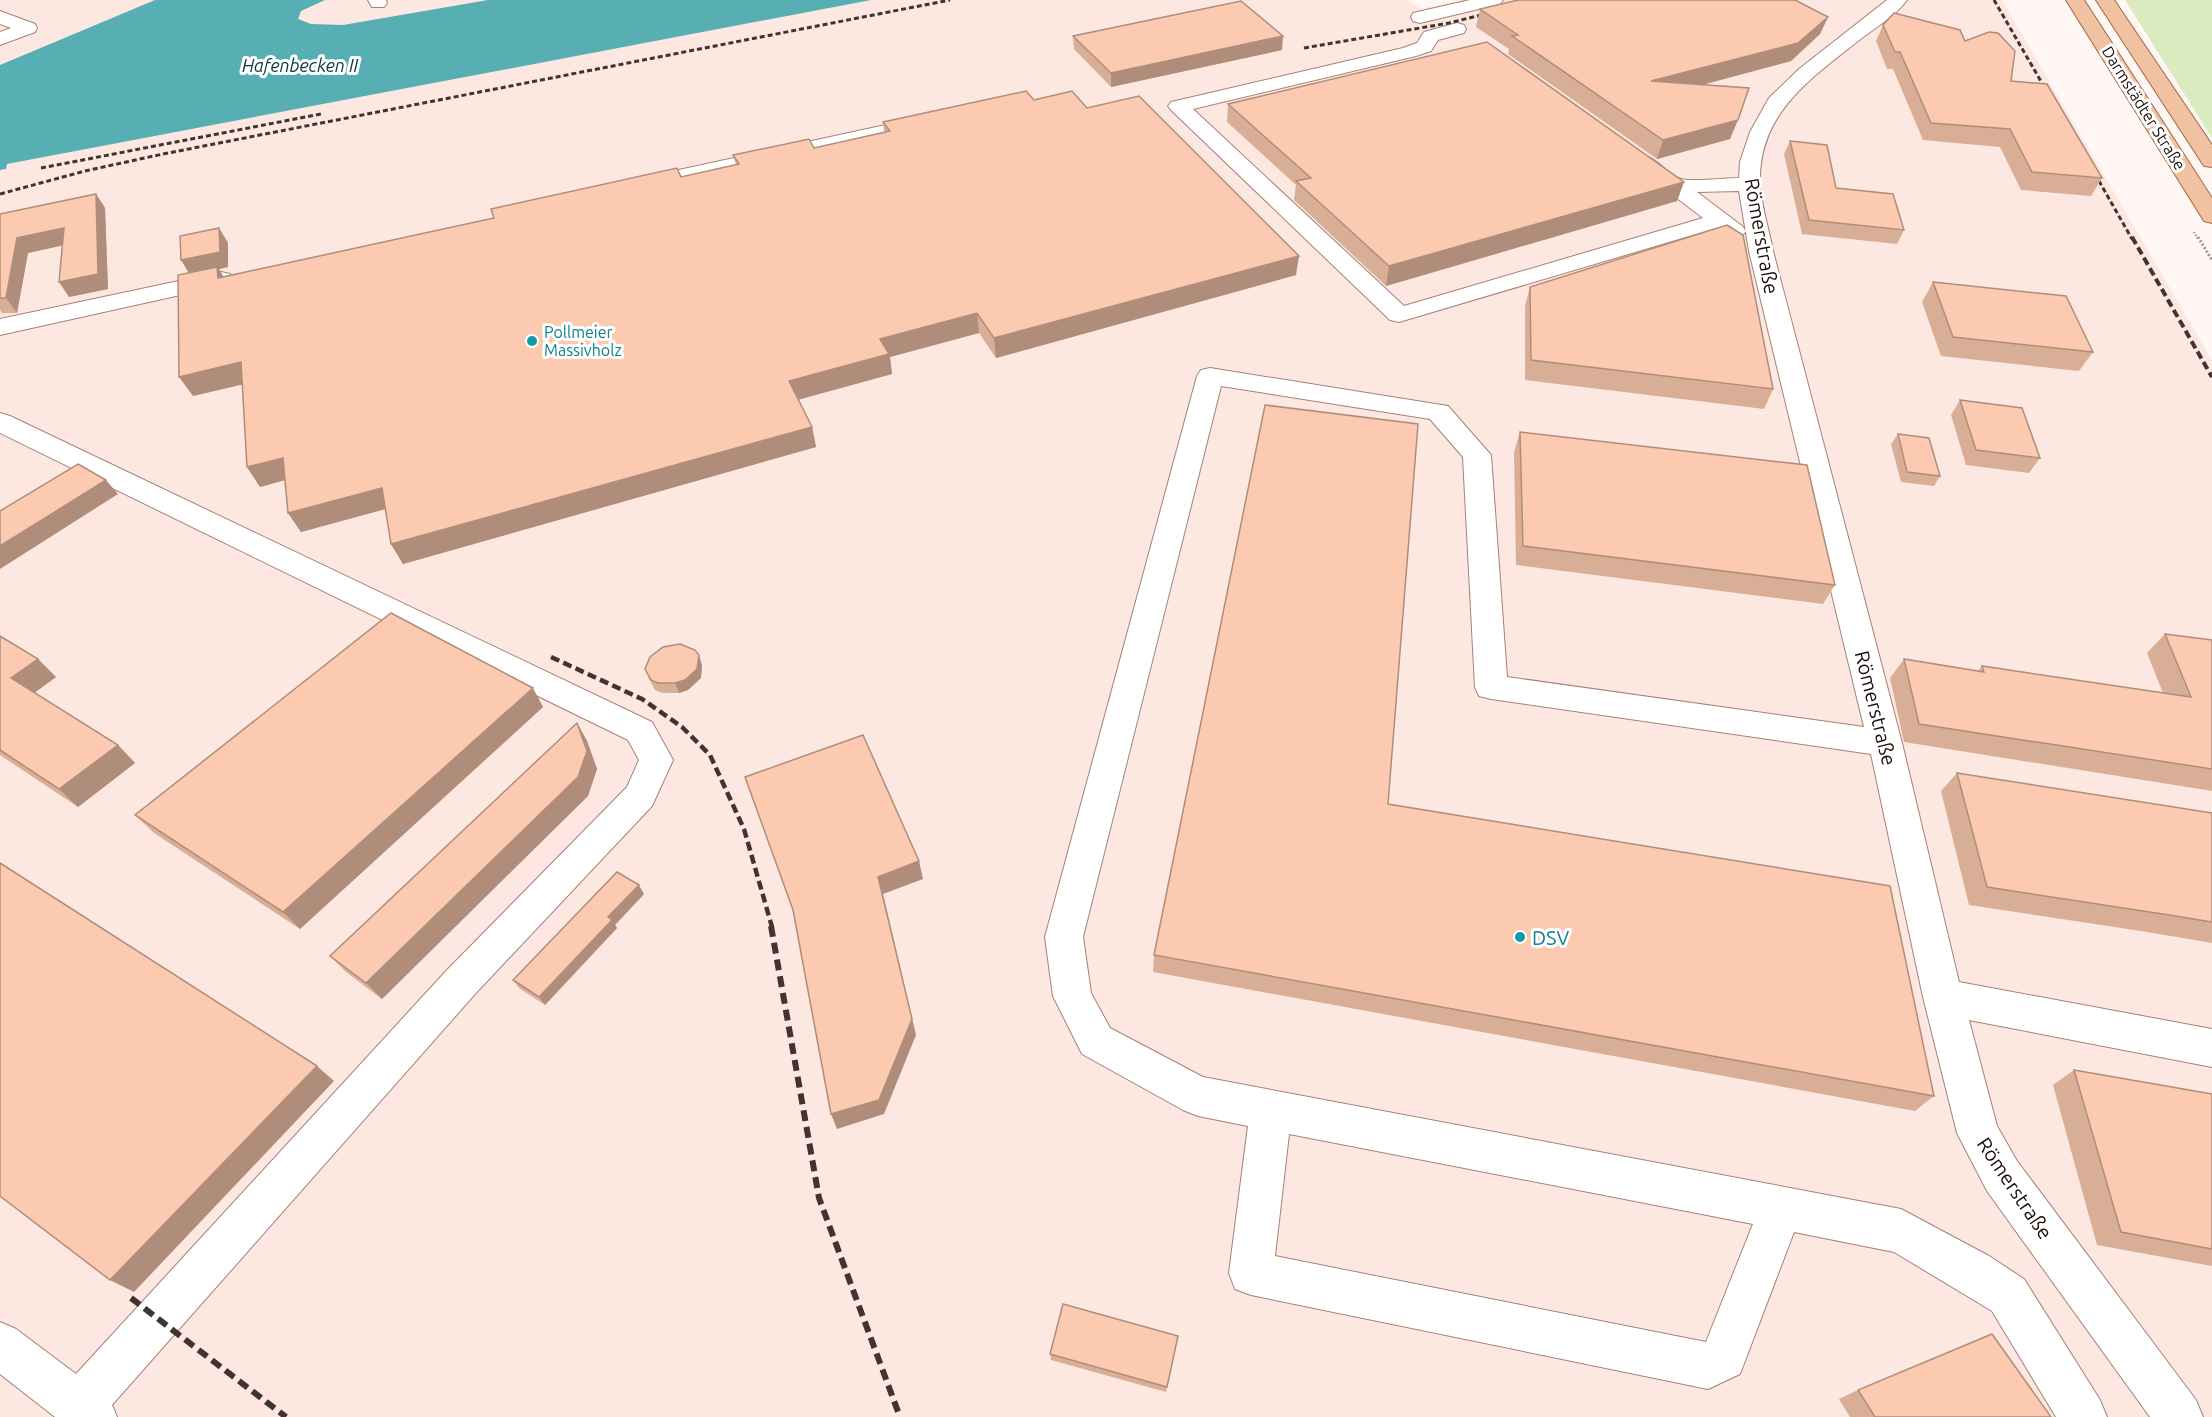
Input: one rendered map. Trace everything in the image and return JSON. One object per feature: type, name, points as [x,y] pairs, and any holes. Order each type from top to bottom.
[{"type":"main road","name":"Darmstädter Straße","points":[[2075,0],[2212,216]]},
{"type":"main road","name":"Darmstädter Straße","points":[[2105,0],[2212,161]]},
{"type":"street","points":[[1476,43],[1458,29],[1427,15],[1494,0]]},
{"type":"street","name":"Römerstraße","points":[[1898,0],[1806,73],[1776,102],[1760,132],[1751,162],[1749,184],[1761,252],[1886,743],[1943,997],[1978,1133],[2002,1176],[2179,1417]]},
{"type":"street","points":[[0,17],[28,28],[0,39]]},
{"type":"street","points":[[1458,29],[1431,36],[1424,47],[1409,52],[1178,106],[1399,315],[1720,220]]},
{"type":"street","points":[[615,191],[943,118]]},
{"type":"street","points":[[1629,152],[1761,252]]},
{"type":"street","points":[[1676,186],[1749,184]]},
{"type":"street","points":[[0,327],[240,274]]},
{"type":"street","points":[[1886,743],[1491,687],[1477,455],[1439,412],[1210,376],[1064,936],[1072,996],[1096,1041],[1198,1096],[1901,1231],[1973,1272],[2007,1295],[2083,1417]]},
{"type":"street","points":[[0,422],[640,731],[656,760],[640,796],[461,982],[86,1411],[0,1345]]},
{"type":"street","points":[[1943,997],[2212,1048]]},
{"type":"street","points":[[1271,1110],[1251,1273],[1708,1366],[1724,1359],[1780,1208]]},
{"type":"shaded area","points":[[0,0],[1408,0],[1421,9],[1462,0],[2002,0],[2212,360],[2212,1417],[0,1417]]},
{"type":"green space","points":[[2125,0],[2212,0],[2212,138]]},
{"type":"water","name":"Hafenbecken II","points":[[155,0],[325,0],[301,11],[298,19],[311,24],[343,25],[488,0],[871,0],[7,164],[6,169],[0,170],[0,65]]},
{"type":"building","points":[[1518,0],[1795,0],[1828,17],[1798,43],[1651,81],[1749,88],[1738,120],[1663,140],[1512,36],[1518,35],[1480,9]]},
{"type":"building","points":[[1241,1],[1283,36],[1111,73],[1073,36]]},
{"type":"building","points":[[1894,13],[1960,30],[1965,41],[1989,32],[1998,33],[2015,51],[2011,81],[2047,84],[2102,178],[2032,172],[2010,129],[1931,123],[1900,52],[1895,52],[1883,25]]},
{"type":"building","points":[[1487,42],[1684,182],[1389,266],[1296,181],[1311,178],[1228,104]]},
{"type":"building","name":"Pollmeier Massivholz","points":[[1026,91],[1034,100],[1072,91],[1087,108],[1139,96],[1299,256],[994,338],[977,313],[880,339],[889,354],[789,381],[812,427],[391,544],[382,488],[288,513],[283,458],[247,467],[241,362],[179,377],[178,275],[217,267],[218,278],[494,218],[491,209],[677,168],[681,177],[739,164],[733,155],[809,139],[814,148],[890,131],[883,122]]},
{"type":"building","points":[[1790,141],[1827,145],[1836,188],[1893,194],[1904,230],[1809,220]]},
{"type":"building","points":[[96,194],[98,274],[59,282],[64,228],[17,238],[6,298],[0,298],[0,214]]},
{"type":"building","points":[[1727,225],[1743,235],[1773,389],[1531,360],[1530,287]]},
{"type":"building","points":[[219,228],[220,252],[181,260],[180,236]]},
{"type":"building","points":[[1933,282],[2066,296],[2093,352],[1953,337]]},
{"type":"building","points":[[1960,400],[2022,408],[2040,458],[1976,450]]},
{"type":"building","name":"DSV","points":[[1265,405],[1418,424],[1388,804],[1890,886],[1934,1096],[1154,955]]},
{"type":"building","points":[[1520,432],[1807,465],[1835,585],[1523,546]]},
{"type":"building","points":[[1898,434],[1929,438],[1940,476],[1907,472]]},
{"type":"building","points":[[78,464],[106,480],[0,546],[0,511]]},
{"type":"building","points":[[391,613],[533,688],[283,912],[135,815]]},
{"type":"building","points":[[2165,634],[2212,640],[2212,769],[1919,724],[1904,659],[1984,672],[1982,666],[2191,697]]},
{"type":"building","points":[[0,636],[38,659],[11,678],[118,745],[59,789],[0,750]]},
{"type":"building","points":[[680,644],[695,650],[699,655],[697,669],[685,680],[675,683],[658,683],[651,680],[645,669],[650,657],[663,647]]},
{"type":"building","points":[[577,723],[587,751],[578,777],[366,983],[330,956]]},
{"type":"building","points":[[863,735],[919,861],[878,877],[912,1019],[879,1100],[831,1114],[793,910],[745,777]]},
{"type":"building","points":[[1957,773],[2212,813],[2212,922],[1987,887]]},
{"type":"building","points":[[0,863],[317,1066],[110,1280],[0,1196]]},
{"type":"building","points":[[617,872],[639,885],[608,917],[612,920],[539,997],[513,980]]},
{"type":"building","points":[[2074,1070],[2212,1094],[2212,1249],[2121,1232]]},
{"type":"building","points":[[1063,1304],[1178,1336],[1167,1387],[1050,1354]]},
{"type":"building","points":[[1992,1334],[2051,1417],[1875,1417],[1858,1390]]},
{"type":"railway","points":[[0,194],[85,171],[163,154],[950,0]]},
{"type":"railway","points":[[1994,0],[2050,97]]},
{"type":"railway","points":[[1304,48],[1449,23],[1493,12]]},
{"type":"railway","points":[[41,168],[321,114]]},
{"type":"railway","points":[[2091,167],[2132,239]]},
{"type":"railway","points":[[2132,237],[2212,377]]},
{"type":"railway","points":[[551,657],[642,699],[682,727],[710,755],[744,829],[772,927]]},
{"type":"railway","points":[[771,926],[819,1198],[900,1417]]},
{"type":"railway","points":[[131,1298],[286,1417]]},
{"type":"place","name":"Pollmeier Massivholz","points":[[532,341]]},
{"type":"place","name":"DSV","points":[[1520,937]]}]
